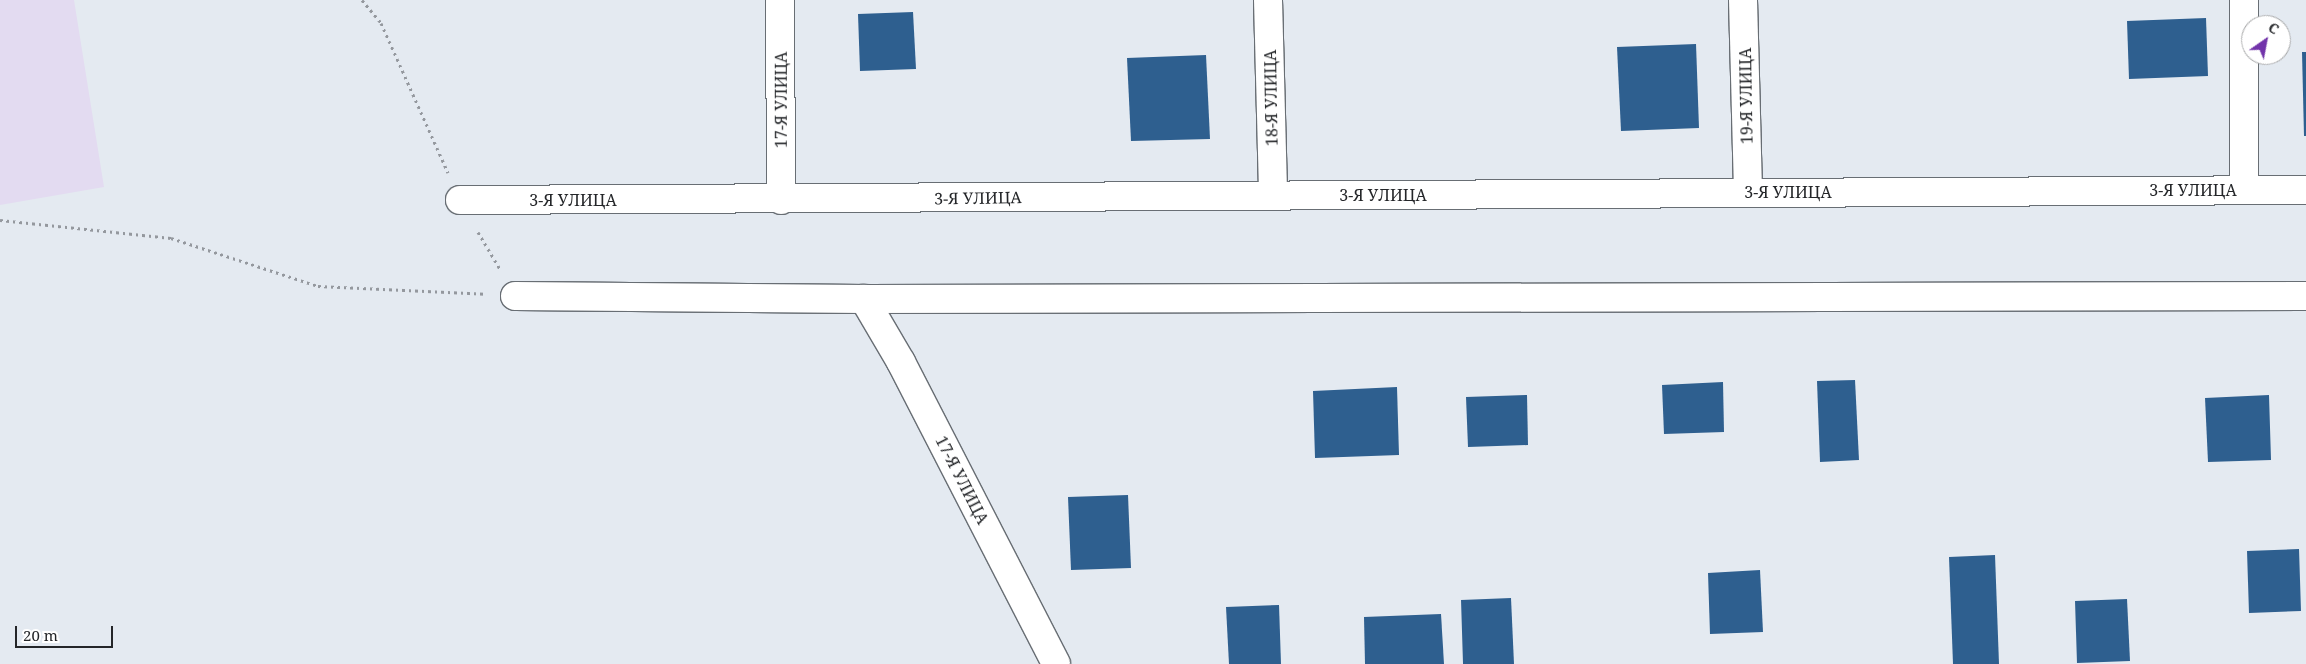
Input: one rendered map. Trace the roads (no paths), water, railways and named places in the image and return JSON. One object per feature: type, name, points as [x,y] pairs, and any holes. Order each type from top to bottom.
[{"type":"street","name":"17-Я УЛИЦА","points":[[780,0],[781,200]]},
{"type":"street","name":"18-Я УЛИЦА","points":[[1268,0],[1273,195]]},
{"type":"street","name":"19-Я УЛИЦА","points":[[1743,0],[1748,193]]},
{"type":"street","points":[[2244,0],[2244,189]]},
{"type":"street","name":"3-Я УЛИЦА","points":[[460,200],[781,200],[1273,195],[2306,190]]},
{"type":"street","points":[[515,296],[864,299],[2306,296]]},
{"type":"street","name":"17-Я УЛИЦА","points":[[864,299],[901,362],[1056,664]]}]
